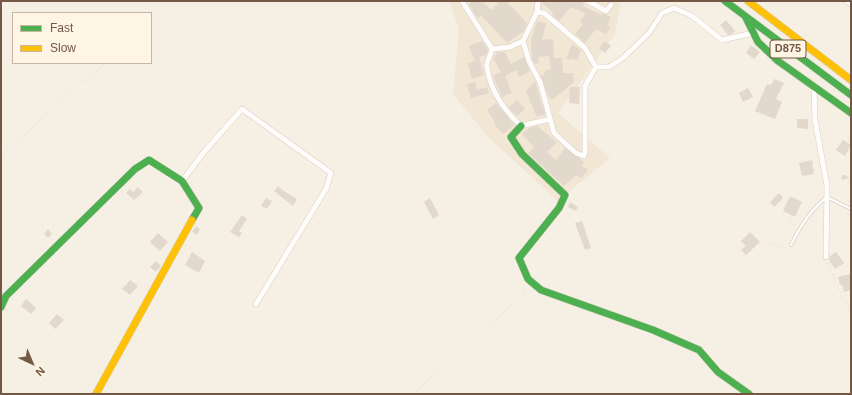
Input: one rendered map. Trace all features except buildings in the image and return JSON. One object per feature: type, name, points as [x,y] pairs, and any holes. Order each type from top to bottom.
[{"type":"main road","name":"D875","points":[[725,1],[851,95]]},
{"type":"main road","name":"D875","points":[[748,1],[851,80]]},
{"type":"main road","points":[[744,16],[758,42],[778,61],[851,113]]},
{"type":"main road","points":[[521,126],[511,137],[522,154],[565,195],[559,208],[519,258],[528,279],[541,290],[654,330],[699,350],[718,372],[749,394]]},
{"type":"main road","points":[[1,307],[6,296],[135,169],[149,160],[182,181],[199,208],[96,394]]},
{"type":"street","points":[[462,1],[492,49]]},
{"type":"street","points":[[492,49],[510,47],[523,41],[537,12],[538,1]]},
{"type":"street","points":[[588,1],[606,11],[611,5]]},
{"type":"street","points":[[847,1],[851,4]]},
{"type":"street","points":[[596,67],[609,67],[622,58],[650,33],[662,13],[674,8],[692,16],[722,40],[754,33]]},
{"type":"street","points":[[537,12],[544,13],[585,48],[596,67]]},
{"type":"street","points":[[523,41],[529,61],[540,82],[554,133],[571,149],[584,156],[586,152],[585,86],[596,67]]},
{"type":"street","points":[[492,49],[487,59],[487,67],[492,85],[506,110],[521,126],[550,118]]},
{"type":"street","points":[[814,87],[815,120],[828,186],[826,257]]},
{"type":"street","points":[[182,181],[204,152],[242,109],[331,172],[326,189],[256,304]]},
{"type":"lane","points":[[791,245],[799,228],[818,204],[827,197],[851,209]]},
{"type":"path","points":[[1,157],[77,85],[93,75],[104,64]]},
{"type":"path","points":[[791,214],[789,219],[799,228]]},
{"type":"path","points":[[769,244],[784,249],[789,248],[791,245]]},
{"type":"path","points":[[826,257],[831,274],[851,310]]},
{"type":"path","points":[[413,394],[521,297],[527,287],[528,279]]},
{"type":"shaded area","points":[[449,1],[621,1],[615,34],[558,113],[610,158],[558,201],[488,137],[453,94],[459,29]]},
{"type":"traffic: fast","points":[[725,1],[851,95]]},
{"type":"traffic: fast","points":[[746,18],[758,42],[778,61],[851,113]]},
{"type":"traffic: fast","points":[[521,126],[511,137],[522,154],[565,195],[559,208],[519,258],[528,279],[541,290],[653,330],[699,350],[718,372],[749,394]]},
{"type":"traffic: fast","points":[[1,307],[6,296],[135,169],[149,160],[182,181],[199,208],[192,220]]},
{"type":"traffic: slow","points":[[748,1],[851,80]]},
{"type":"traffic: slow","points":[[96,394],[192,220]]}]
